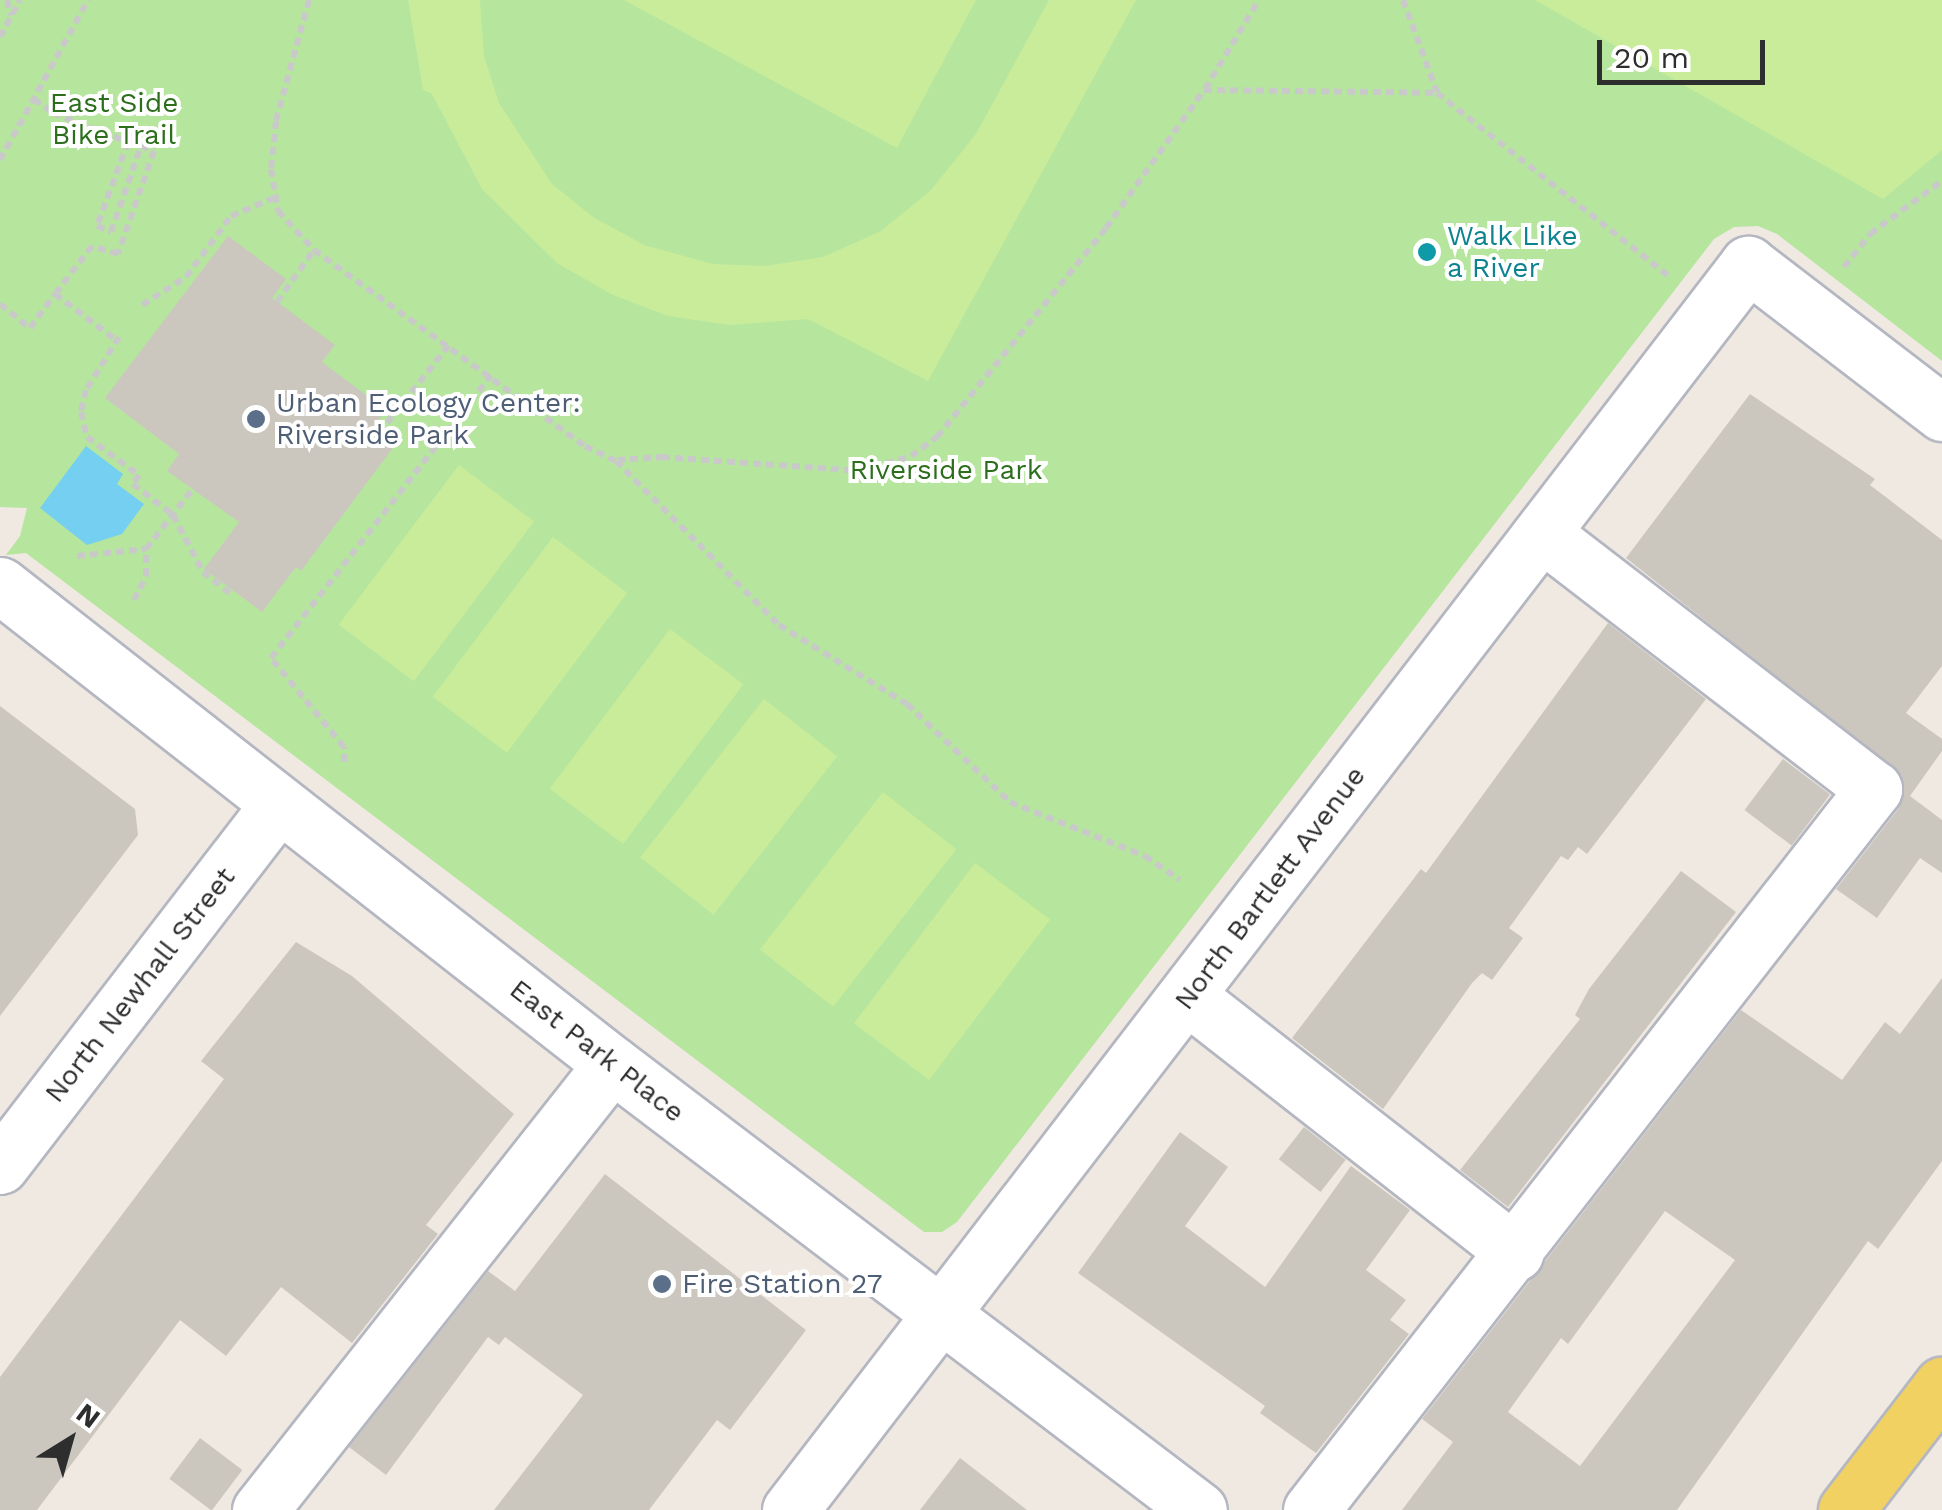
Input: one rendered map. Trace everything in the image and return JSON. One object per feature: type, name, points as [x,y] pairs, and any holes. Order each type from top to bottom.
[{"type":"main road","points":[[1846,1510],[1942,1385]]},
{"type":"street","name":"North Bartlett Avenue","points":[[790,1510],[1748,264],[1942,413]]},
{"type":"street","points":[[1310,1510],[1516,1253],[1874,790],[1542,533]]},
{"type":"street","name":"East Park Place","points":[[0,585],[612,1064],[1199,1510]]},
{"type":"street","name":"North Newhall Street","points":[[0,1166],[280,804]]},
{"type":"street","points":[[1187,996],[1516,1253]]},
{"type":"street","points":[[260,1510],[612,1064]]},
{"type":"path","points":[[7,0],[11,16]]},
{"type":"path","points":[[0,36],[20,0]]},
{"type":"path","points":[[0,160],[88,0]]},
{"type":"path","points":[[309,0],[276,121],[276,197],[278,211],[314,250],[586,446],[616,460],[779,625],[907,704],[1010,802],[1146,856],[1180,880]]},
{"type":"path","points":[[616,460],[662,457],[861,470],[911,456],[937,437],[1106,228],[1204,90],[1259,0]]},
{"type":"path","points":[[1403,0],[1438,93],[1676,281]]},
{"type":"path","points":[[1204,90],[1438,93]]},
{"type":"path","points":[[0,304],[30,328],[92,246],[118,254],[154,151],[141,146],[110,232],[97,226],[128,142],[53,114],[34,99]]},
{"type":"path","points":[[1837,276],[1870,234],[1942,181]]},
{"type":"path","points":[[142,305],[186,277],[231,216],[276,197]]},
{"type":"path","points":[[277,302],[314,250]]},
{"type":"path","points":[[55,294],[118,338],[86,390],[81,412],[88,437],[139,476],[133,484],[173,515],[204,572],[232,595]]},
{"type":"path","points":[[380,433],[449,345]]},
{"type":"path","points":[[344,762],[344,747],[272,658],[491,374]]},
{"type":"path","points":[[134,600],[146,576],[146,549],[192,490]]},
{"type":"path","points":[[77,556],[146,549]]},
{"type":"green space","name":"Riverside Park","points":[[0,0],[1942,0],[1942,361],[1777,234],[1758,226],[1734,227],[1714,239],[957,1222],[942,1232],[924,1232],[26,553],[6,555],[20,536],[27,508],[0,507]]},
{"type":"green space","points":[[408,0],[480,0],[484,56],[499,103],[552,184],[593,217],[644,245],[713,264],[765,266],[823,257],[881,231],[931,190],[976,134],[1049,0],[1136,0],[928,381],[808,319],[730,325],[668,316],[613,295],[558,264],[482,189],[432,94],[423,90]]},
{"type":"green space","points":[[624,0],[976,0],[897,148]]},
{"type":"green space","points":[[1535,0],[1942,0],[1942,150],[1883,199]]},
{"type":"green space","points":[[459,465],[534,522],[414,681],[339,625]]},
{"type":"green space","points":[[553,537],[627,593],[507,753],[433,697]]},
{"type":"green space","points":[[670,629],[743,684],[623,844],[550,789]]},
{"type":"green space","points":[[764,699],[837,756],[714,915],[640,857]]},
{"type":"green space","points":[[883,792],[956,849],[833,1007],[760,950]]},
{"type":"green space","points":[[975,863],[1050,920],[929,1080],[854,1024]]},
{"type":"water","points":[[86,446],[123,474],[117,484],[144,504],[122,534],[87,545],[40,508]]},
{"type":"building","name":"Urban Ecology Center: Riverside Park","points":[[228,236],[286,279],[272,298],[335,345],[322,362],[386,410],[373,428],[395,445],[301,571],[296,567],[262,612],[204,569],[239,522],[167,471],[179,454],[105,398]]},
{"type":"building","points":[[1750,394],[1875,479],[1870,485],[1942,540],[1942,666],[1906,713],[1942,739],[1942,751],[1910,796],[1942,820],[1942,873],[1920,858],[1877,918],[1836,889],[1899,808],[1902,776],[1626,558]]},
{"type":"building","points":[[1608,623],[1706,699],[1587,854],[1578,847],[1568,860],[1561,856],[1509,928],[1523,938],[1492,980],[1482,973],[1472,983],[1383,1109],[1292,1038],[1421,869],[1426,873]]},
{"type":"building","points":[[0,706],[135,809],[138,835],[0,1016]]},
{"type":"building","points":[[1783,759],[1830,795],[1792,846],[1744,810]]},
{"type":"building","points":[[1681,871],[1736,912],[1508,1207],[1460,1170],[1580,1019],[1575,1015],[1589,989]]},
{"type":"building","points":[[296,942],[352,976],[514,1114],[426,1225],[438,1234],[352,1343],[281,1287],[226,1356],[180,1320],[37,1510],[0,1510],[0,1377],[224,1079],[201,1061]]},
{"type":"building","points":[[1942,978],[1942,1161],[1878,1249],[1868,1241],[1677,1510],[1402,1510],[1453,1442],[1422,1419],[1741,1010],[1842,1080],[1885,1022],[1900,1034]],"holes":[[[1665,1211],[1735,1260],[1580,1466],[1508,1412],[1561,1338],[1568,1344]]]},
{"type":"building","points":[[1304,1127],[1346,1160],[1321,1192],[1279,1159]]},
{"type":"building","points":[[1180,1132],[1228,1167],[1185,1226],[1265,1287],[1351,1166],[1410,1210],[1366,1270],[1406,1300],[1390,1320],[1409,1334],[1316,1453],[1260,1413],[1265,1406],[1078,1273]]},
{"type":"building","points":[[605,1174],[806,1330],[730,1430],[717,1420],[649,1510],[494,1510],[583,1395],[505,1337],[499,1345],[488,1337],[386,1475],[349,1447],[488,1271],[515,1291]]},
{"type":"building","points":[[200,1438],[242,1470],[212,1510],[169,1479]]},
{"type":"building","points":[[960,1458],[1027,1510],[920,1510]]},
{"type":"place","name":"Walk Like a River","points":[[1427,252]]},
{"type":"place","name":"Urban Ecology Center: Riverside Park","points":[[256,419]]},
{"type":"place","name":"Fire Station 27","points":[[662,1284]]},
{"type":"park label","name":"East Side Bike Trail","points":[[114,119]]}]
